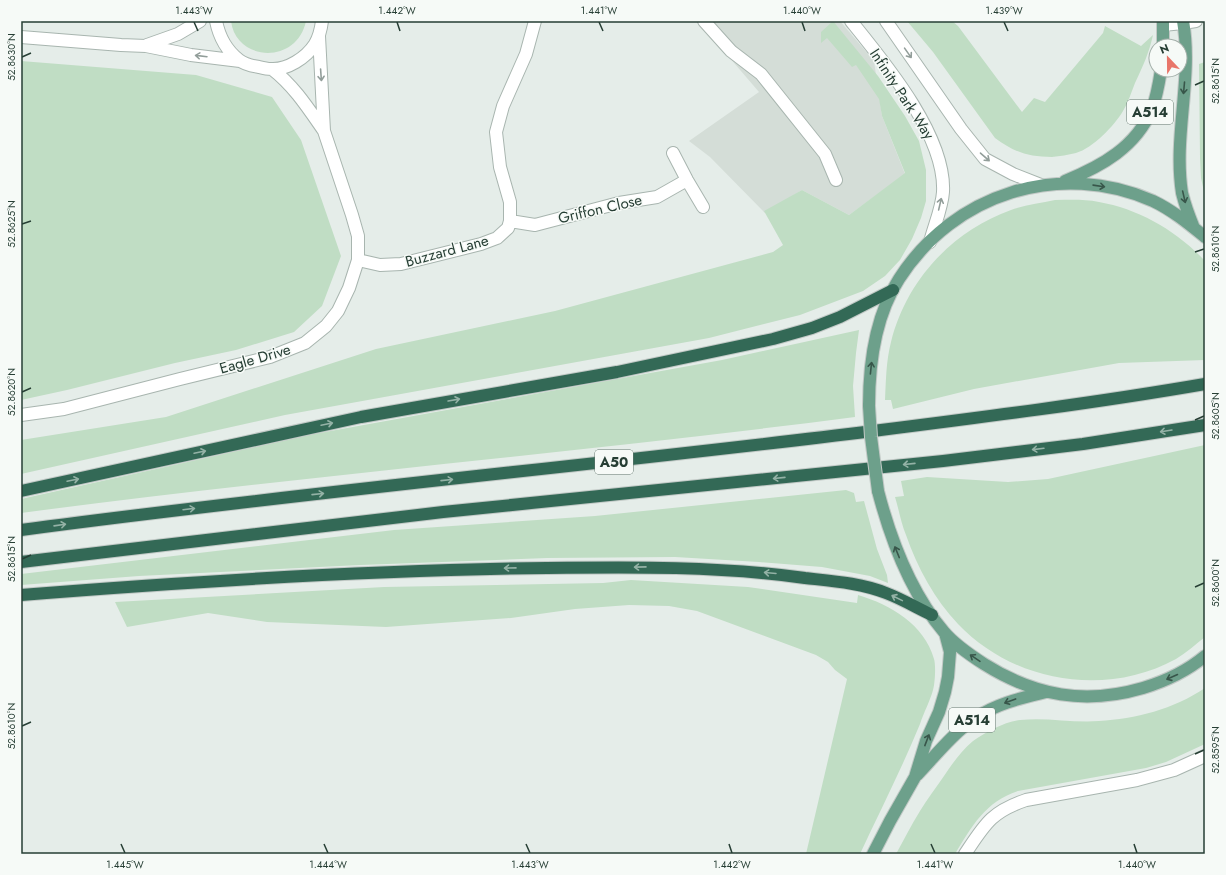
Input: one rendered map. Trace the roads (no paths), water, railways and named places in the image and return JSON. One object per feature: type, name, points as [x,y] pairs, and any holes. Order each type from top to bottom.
[{"type":"highway","points":[[21,491],[361,416],[617,372],[773,339],[812,328],[840,317],[893,290]]},
{"type":"highway","name":"A50","points":[[21,530],[228,504],[796,441],[1064,406],[1205,384]]},
{"type":"highway","name":"A50","points":[[21,562],[443,512],[943,461],[1083,444],[1205,425]]},
{"type":"highway","points":[[21,595],[240,579],[485,569],[650,567],[764,573],[849,584],[886,593],[932,615]]},
{"type":"main road","name":"A514","points":[[1183,22],[1186,51],[1180,165],[1182,193],[1194,228]]},
{"type":"main road","points":[[1163,23],[1163,38]]},
{"type":"main road","name":"A514","points":[[1060,183],[1092,170],[1107,161],[1137,135],[1152,109],[1159,78]]},
{"type":"main road","points":[[1205,237],[1173,212],[1154,202],[1131,193],[1109,187],[1087,184],[1060,183],[1041,185],[1018,190],[985,203],[946,227],[930,242],[904,272],[893,290],[880,320],[873,353],[869,384],[870,437],[878,491],[891,535],[905,570],[932,615],[945,634],[973,657],[994,670],[1048,692],[1076,696],[1101,696],[1123,694],[1151,686],[1175,676],[1196,664],[1205,656]]},
{"type":"main road","name":"A514","points":[[873,854],[915,777],[926,741],[939,712],[948,677],[950,657],[945,634]]},
{"type":"main road","name":"A514","points":[[915,777],[961,729],[976,717],[988,710],[1018,698],[1048,692]]},
{"type":"street","points":[[146,46],[178,34],[200,21]]},
{"type":"street","points":[[216,21],[219,35],[225,45],[240,61]]},
{"type":"street","points":[[21,37],[146,46],[191,55],[240,61],[252,66],[272,69],[285,67],[308,53],[319,36],[322,21]]},
{"type":"street","points":[[510,221],[510,202],[500,167],[496,132],[503,106],[526,54],[535,21]]},
{"type":"street","points":[[704,21],[731,51],[761,74],[825,154],[836,180]]},
{"type":"street","name":"Infinity Park Way","points":[[851,21],[883,60],[934,143],[942,172],[943,192],[930,242]]},
{"type":"street","name":"Infinity Park Way","points":[[886,21],[961,129],[985,159],[1013,174],[1041,185]]},
{"type":"street","points":[[1163,23],[1196,21]]},
{"type":"street","name":"Eagle Drive","points":[[21,415],[64,409],[270,357],[305,343],[326,326],[338,311],[349,288],[358,260],[358,236],[324,131],[319,36]]},
{"type":"street","name":"Eagle Drive","points":[[272,69],[285,80],[297,94],[324,131]]},
{"type":"street","points":[[673,153],[703,207]]},
{"type":"street","name":"Griffon Close","points":[[510,221],[536,225],[619,203],[657,197],[687,180]]},
{"type":"street","name":"Buzzard Lane","points":[[358,260],[380,265],[401,264],[481,244],[497,238],[508,228],[510,221]]},
{"type":"street","points":[[965,854],[982,829],[994,815],[1009,806],[1026,800],[1137,780],[1174,770],[1205,756]]}]
